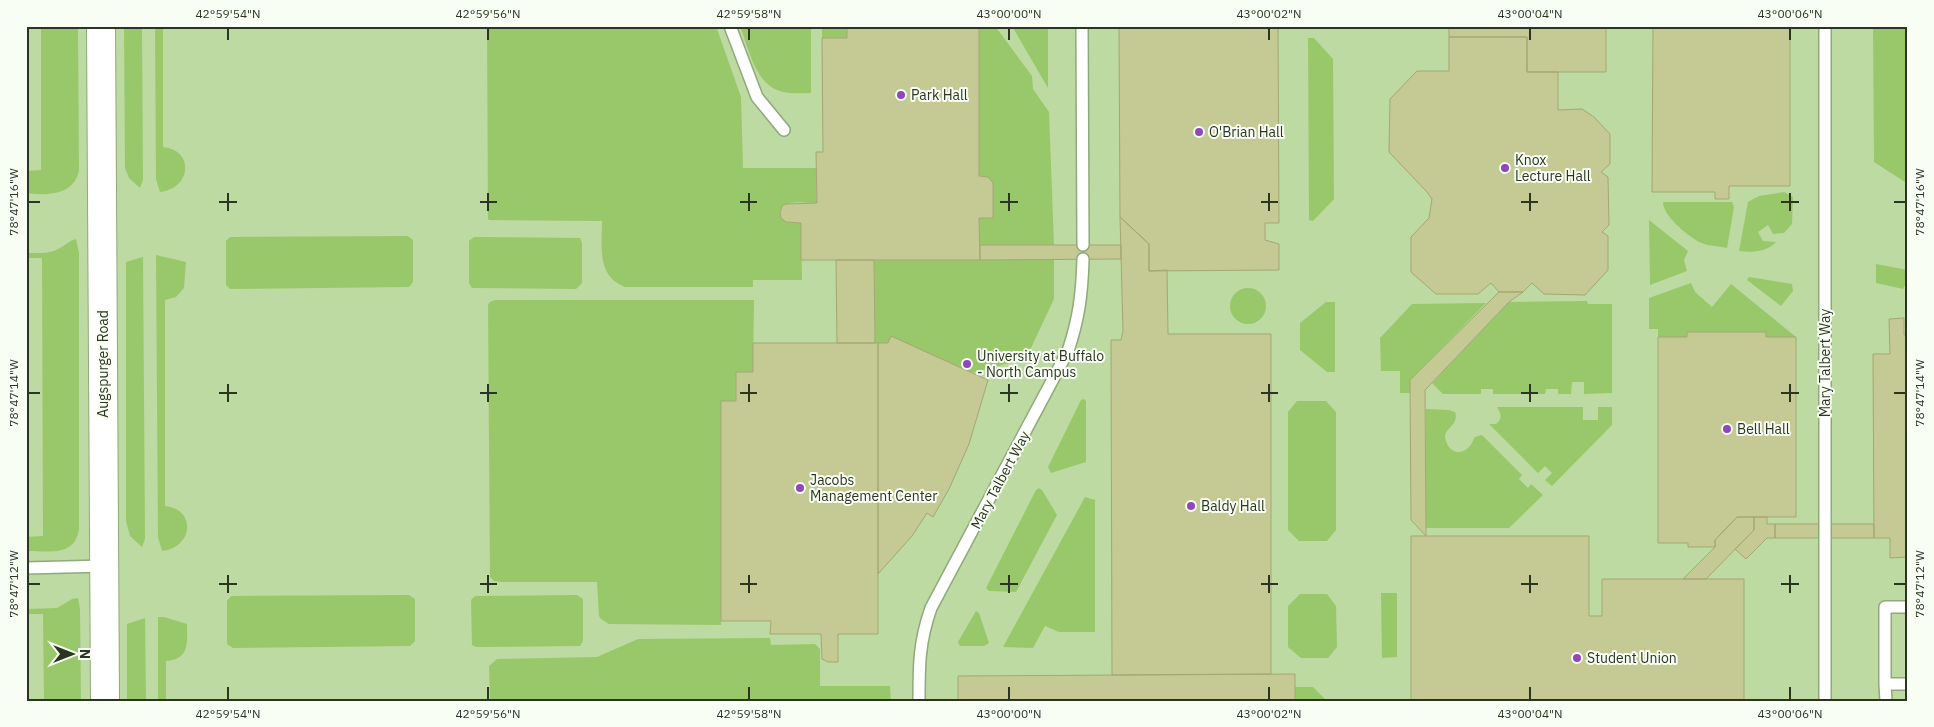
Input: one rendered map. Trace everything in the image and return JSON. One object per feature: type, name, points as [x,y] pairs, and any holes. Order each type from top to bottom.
[{"type":"street","name":"Augspurger Road","points":[[101,26],[105,701]]},
{"type":"lane","points":[[730,26],[757,97],[784,130]]},
{"type":"lane","points":[[1082,26],[1083,244]]},
{"type":"lane","name":"Mary Talbert Way","points":[[1825,26],[1825,701]]},
{"type":"lane","name":"Mary Talbert Way","points":[[919,701],[920,652],[931,608],[1068,351],[1077,325],[1082,297],[1084,259]]},
{"type":"lane","points":[[26,568],[104,566]]},
{"type":"lane","points":[[1886,701],[1885,607],[1908,607]]},
{"type":"lane","points":[[1885,684],[1908,684]]},
{"type":"shaded area","name":"University at Buffalo - North Campus","points":[[26,26],[1908,26],[1908,701],[26,701]]},
{"type":"shaded area","points":[[41,26],[78,26],[79,170],[72,185],[51,194],[26,193],[26,171],[41,170]]},
{"type":"shaded area","points":[[124,26],[142,26],[143,180],[140,188],[129,178],[125,168]]},
{"type":"shaded area","points":[[155,26],[163,26],[163,147],[173,150],[180,155],[184,162],[185,170],[178,184],[160,192],[156,179]]},
{"type":"shaded area","points":[[487,26],[716,26],[741,97],[743,168],[816,168],[817,203],[790,203],[785,205],[780,212],[780,215],[786,222],[801,223],[802,280],[753,280],[753,287],[625,287],[616,282],[605,268],[602,250],[602,221],[489,220]]},
{"type":"shaded area","points":[[740,26],[811,26],[811,93],[783,92],[773,88],[766,82],[759,75],[754,65]]},
{"type":"shaded area","points":[[822,26],[847,26],[847,38],[822,38]]},
{"type":"shaded area","points":[[975,26],[995,26],[1032,76],[1033,89],[1049,112],[1054,245],[980,245],[979,218],[992,218],[993,183],[988,177],[979,176]]},
{"type":"shaded area","points":[[1012,26],[1048,26],[1048,88]]},
{"type":"shaded area","points":[[1873,26],[1908,26],[1908,184],[1874,162]]},
{"type":"shaded area","points":[[1308,38],[1314,38],[1333,59],[1334,199],[1313,221],[1309,220]]},
{"type":"shaded area","points":[[1784,192],[1793,197],[1792,224],[1784,233],[1773,234],[1768,225],[1758,232],[1763,241],[1776,242],[1768,248],[1754,252],[1739,251],[1748,202],[1759,196]]},
{"type":"shaded area","points":[[1663,202],[1732,202],[1734,207],[1727,248],[1699,242],[1688,235],[1671,219]]},
{"type":"shaded area","points":[[1649,220],[1688,251],[1684,260],[1687,271],[1650,285]]},
{"type":"shaded area","points":[[408,236],[413,240],[413,282],[409,287],[230,289],[226,285],[226,241],[230,237]]},
{"type":"shaded area","points":[[474,237],[580,238],[582,243],[582,283],[576,289],[472,288],[469,283],[469,241]]},
{"type":"shaded area","points":[[76,239],[79,253],[79,529],[77,538],[72,544],[60,551],[27,551],[26,537],[43,536],[42,258],[26,258],[26,253],[51,252]]},
{"type":"shaded area","points":[[156,255],[186,262],[184,288],[176,297],[165,300],[165,506],[175,509],[182,514],[187,528],[185,536],[180,543],[173,548],[162,551],[158,537]]},
{"type":"shaded area","points":[[143,257],[145,539],[142,547],[130,536],[126,521],[126,262]]},
{"type":"shaded area","points":[[1054,259],[1054,299],[1031,348],[1026,354],[1010,363],[971,373],[891,337],[888,343],[875,343],[874,260]]},
{"type":"shaded area","points":[[1876,264],[1908,270],[1908,280],[1903,289],[1876,283]]},
{"type":"shaded area","points":[[1749,277],[1792,284],[1793,291],[1781,306],[1747,280]]},
{"type":"shaded area","points":[[1691,283],[1695,292],[1712,307],[1731,284],[1796,337],[1766,337],[1766,332],[1688,332],[1687,337],[1658,337],[1658,329],[1649,329],[1649,298]]},
{"type":"shaded area","points":[[1248,288],[1255,289],[1261,293],[1265,299],[1265,313],[1261,319],[1255,323],[1248,324],[1241,323],[1235,319],[1231,313],[1230,306],[1231,299],[1235,293],[1241,289]]},
{"type":"shaded area","points":[[495,300],[754,300],[753,372],[736,401],[721,401],[721,625],[609,624],[599,616],[597,582],[502,582],[494,581],[490,577],[488,305]]},
{"type":"shaded area","points":[[1587,301],[1588,304],[1612,304],[1612,393],[1584,394],[1584,382],[1572,382],[1571,394],[1558,394],[1558,389],[1546,389],[1545,394],[1493,394],[1493,389],[1481,389],[1481,394],[1443,394],[1432,383],[1509,302]]},
{"type":"shaded area","points":[[1326,302],[1335,302],[1335,372],[1327,372],[1300,350],[1300,323]]},
{"type":"shaded area","points":[[1486,303],[1410,380],[1410,393],[1400,393],[1400,371],[1381,371],[1380,338],[1412,304]]},
{"type":"shaded area","points":[[1084,399],[1086,401],[1086,462],[1051,473],[1048,467],[1081,400]]},
{"type":"shaded area","points":[[1297,401],[1326,401],[1336,412],[1336,530],[1327,541],[1299,541],[1288,530],[1288,412]]},
{"type":"shaded area","points":[[1497,407],[1583,407],[1583,420],[1598,420],[1598,407],[1612,407],[1612,425],[1552,486],[1545,480],[1552,473],[1545,466],[1538,473],[1489,424],[1496,424],[1500,420]]},
{"type":"shaded area","points":[[1426,409],[1455,412],[1456,419],[1445,435],[1447,444],[1452,450],[1456,452],[1464,451],[1470,446],[1475,437],[1482,435],[1522,475],[1519,479],[1528,488],[1531,484],[1543,495],[1509,528],[1426,528]]},
{"type":"shaded area","points":[[1039,488],[1057,515],[1016,592],[989,591],[986,588],[1036,490]]},
{"type":"shaded area","points":[[1085,497],[1095,500],[1095,632],[1059,632],[1045,626],[1033,648],[1003,647]]},
{"type":"shaded area","points":[[1381,593],[1397,593],[1397,657],[1382,658]]},
{"type":"shaded area","points":[[1300,594],[1327,594],[1336,606],[1337,647],[1328,658],[1301,658],[1288,647],[1288,606]]},
{"type":"shaded area","points":[[409,595],[415,599],[415,641],[410,646],[233,648],[227,644],[227,601],[231,596]]},
{"type":"shaded area","points":[[577,595],[583,599],[583,641],[580,646],[476,647],[472,645],[471,600],[475,596]]},
{"type":"shaded area","points":[[78,598],[80,610],[81,701],[44,701],[43,614],[26,614],[26,609],[57,608],[72,599]]},
{"type":"shaded area","points":[[976,611],[979,613],[989,643],[984,646],[960,646],[958,642]]},
{"type":"shaded area","points":[[158,617],[187,624],[186,649],[174,660],[166,661],[166,701],[158,701]]},
{"type":"shaded area","points":[[145,618],[146,701],[127,701],[127,624]]},
{"type":"shaded area","points":[[770,638],[771,645],[815,644],[820,649],[820,686],[890,686],[891,701],[490,701],[489,666],[497,659],[597,657],[638,639]]},
{"type":"shaded area","points":[[1295,687],[1313,687],[1327,701],[1295,701]]},
{"type":"building","name":"Park Hall","points":[[847,26],[979,26],[979,176],[988,177],[993,183],[993,218],[979,218],[980,260],[801,260],[801,223],[786,222],[781,218],[780,213],[782,206],[786,204],[817,203],[816,152],[823,152],[822,38],[847,38]]},
{"type":"building","name":"O'Brian Hall","points":[[1119,26],[1278,26],[1279,223],[1265,223],[1265,240],[1279,244],[1279,270],[1149,271],[1149,244],[1120,217]]},
{"type":"building","points":[[1449,26],[1606,26],[1606,72],[1527,72],[1527,37],[1449,37]]},
{"type":"building","points":[[1653,26],[1790,26],[1790,186],[1729,186],[1729,199],[1715,199],[1715,192],[1652,192]]},
{"type":"building","name":"Knox Lecture Hall","points":[[1449,37],[1527,37],[1527,72],[1558,72],[1558,110],[1582,109],[1594,117],[1610,134],[1610,164],[1601,172],[1608,177],[1609,225],[1602,232],[1608,236],[1608,270],[1585,295],[1544,294],[1532,283],[1523,292],[1499,292],[1491,283],[1478,294],[1436,294],[1411,272],[1411,237],[1429,218],[1432,199],[1389,152],[1390,99],[1417,71],[1449,71]]},
{"type":"building","name":"Baldy Hall","points":[[1120,217],[1149,244],[1149,271],[1167,270],[1168,334],[1271,334],[1271,674],[1112,675],[1111,340],[1121,340],[1123,331]]},
{"type":"building","points":[[980,245],[1121,245],[1121,259],[980,260]]},
{"type":"building","points":[[836,260],[874,260],[875,343],[837,343]]},
{"type":"building","points":[[1499,292],[1523,292],[1509,302],[1425,390],[1426,536],[1411,520],[1410,380]]},
{"type":"building","points":[[1904,318],[1904,335],[1908,335],[1908,557],[1890,558],[1890,538],[1874,538],[1873,354],[1890,354],[1889,319]]},
{"type":"building","name":"Bell Hall","points":[[1687,332],[1766,332],[1766,337],[1796,337],[1796,517],[1737,517],[1715,540],[1715,547],[1688,547],[1688,543],[1658,543],[1658,337],[1687,337]]},
{"type":"building","points":[[891,336],[988,380],[969,444],[949,489],[933,517],[927,513],[912,536],[878,574],[878,343],[888,343]]},
{"type":"building","name":"Jacobs Management Center","points":[[753,343],[878,343],[878,634],[838,634],[838,662],[828,662],[822,659],[821,634],[770,634],[771,621],[721,621],[721,401],[736,401],[736,372],[753,372]]},
{"type":"building","points":[[1737,517],[1754,517],[1754,530],[1706,579],[1683,579],[1715,547],[1715,540]]},
{"type":"building","points":[[1754,517],[1767,517],[1767,524],[1775,524],[1775,538],[1767,538],[1746,559],[1735,549],[1754,530]]},
{"type":"building","points":[[1775,524],[1874,524],[1874,538],[1775,538]]},
{"type":"building","name":"Student Union","points":[[1411,536],[1589,536],[1589,616],[1602,616],[1602,579],[1744,579],[1744,701],[1411,701]]},
{"type":"building","points":[[1295,674],[1295,701],[958,701],[958,676]]},
{"type":"place","name":"Park Hall","points":[[901,95]]},
{"type":"place","name":"O'Brian Hall","points":[[1199,132]]},
{"type":"place","name":"Knox Lecture Hall","points":[[1505,168]]},
{"type":"place","name":"University at Buffalo - North Campus","points":[[967,364]]},
{"type":"place","name":"Bell Hall","points":[[1727,429]]},
{"type":"place","name":"Jacobs Management Center","points":[[800,488]]},
{"type":"place","name":"Baldy Hall","points":[[1191,506]]},
{"type":"place","name":"Student Union","points":[[1577,658]]}]
